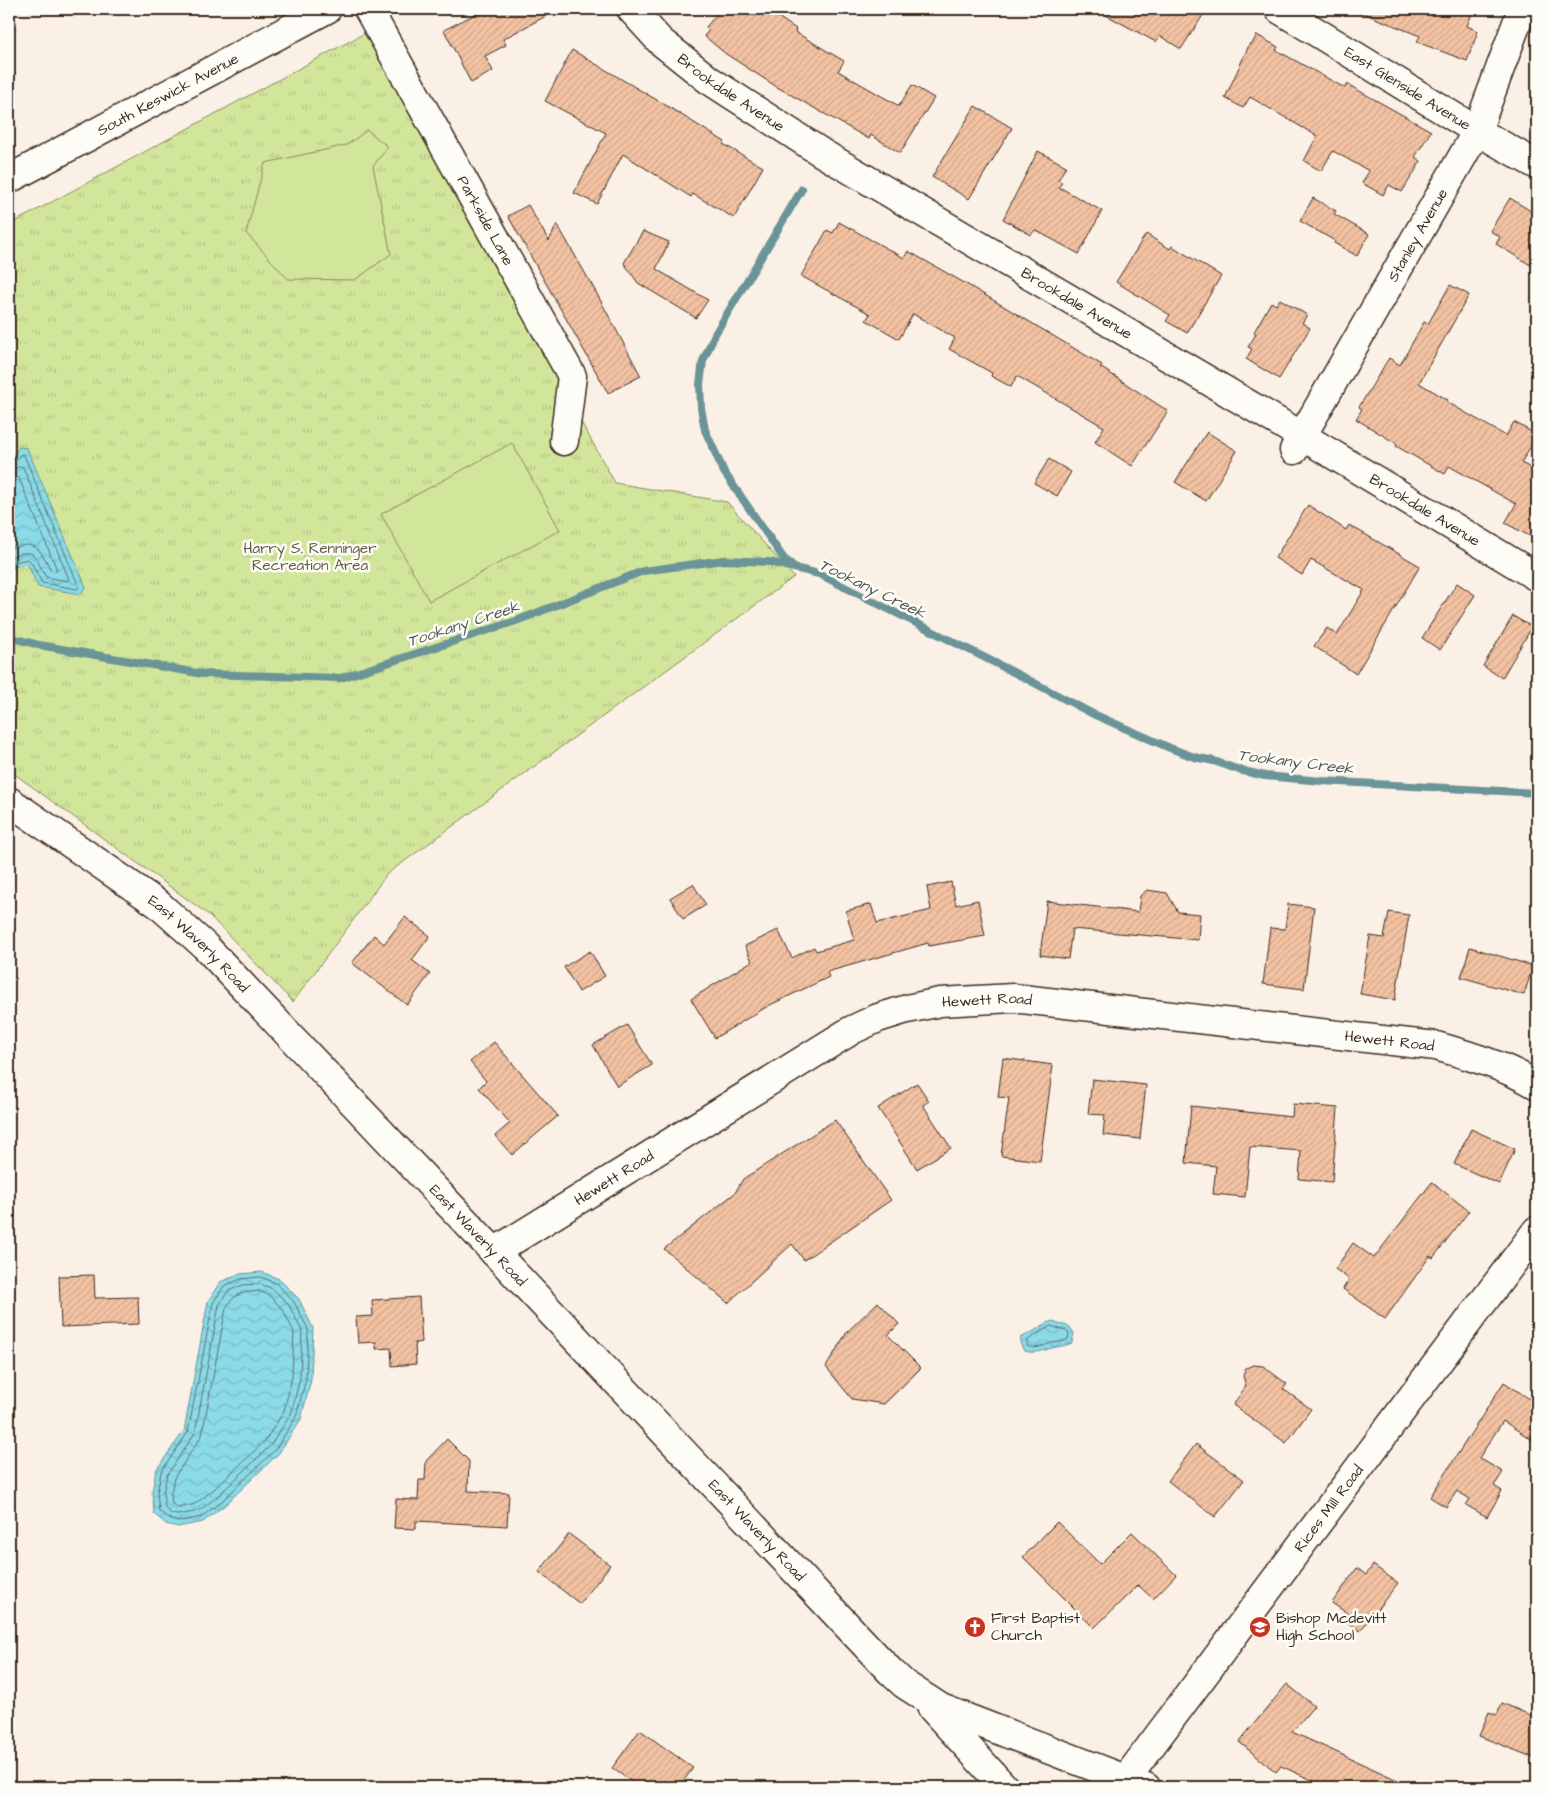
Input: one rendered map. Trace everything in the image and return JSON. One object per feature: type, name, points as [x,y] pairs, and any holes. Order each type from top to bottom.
[{"type":"street","name":"South Keswick Avenue","points":[[9,179],[327,9]]},
{"type":"street","name":"Parkside Lane","points":[[368,9],[572,376],[564,441]]},
{"type":"street","name":"Brookdale Avenue","points":[[631,9],[660,41],[709,80],[822,153],[1298,444],[1537,577]]},
{"type":"street","name":"East Glenside Avenue","points":[[1279,9],[1477,131],[1537,165]]},
{"type":"street","name":"Stanley Avenue","points":[[1298,444],[1477,131],[1522,9]]},
{"type":"street","name":"East Waverly Road","points":[[9,800],[158,904],[205,946],[890,1671],[923,1698],[1004,1787]]},
{"type":"street","name":"Hewett Road","points":[[494,1252],[852,1030],[878,1018],[940,1002],[1013,998],[1436,1046],[1494,1064],[1517,1073],[1537,1085]]},
{"type":"street","name":"Rices Mill Road","points":[[1131,1785],[1537,1230]]},
{"type":"street","name":"East Waverly Road","points":[[923,1698],[941,1708],[1131,1785]]},
{"type":"green space","name":"Harry S. Renninger Recreation Area","points":[[365,33],[615,483],[727,502],[794,577],[387,874],[293,1002],[209,915],[9,770],[9,225]]},
{"type":"green space","points":[[367,130],[388,147],[373,166],[391,254],[355,280],[288,279],[246,233],[265,163],[347,145]]},
{"type":"green space","points":[[512,443],[560,530],[429,601],[381,514]]},
{"type":"water","points":[[19,447],[27,448],[86,587],[80,594],[38,587],[27,563],[9,569],[9,461]]},
{"type":"water","points":[[262,1272],[279,1279],[299,1299],[313,1328],[311,1380],[301,1419],[279,1453],[225,1505],[203,1522],[178,1527],[166,1524],[154,1514],[152,1492],[156,1470],[184,1431],[208,1301],[220,1282],[240,1274]]},
{"type":"water","points":[[1053,1321],[1069,1326],[1074,1333],[1072,1343],[1038,1352],[1024,1351],[1020,1343],[1021,1337]]},
{"type":"building","points":[[485,9],[559,9],[503,39],[506,45],[485,56],[493,71],[471,83],[444,30]]},
{"type":"building","points":[[721,9],[766,9],[796,29],[795,32],[844,61],[838,71],[899,106],[912,85],[934,98],[900,153],[871,135],[869,139],[777,87],[726,54],[704,36],[709,30],[706,27]]},
{"type":"building","points":[[1095,9],[1207,9],[1181,49],[1160,36],[1156,42]]},
{"type":"building","points":[[1355,9],[1474,9],[1467,26],[1478,31],[1467,61],[1417,42],[1420,36]]},
{"type":"building","points":[[1257,35],[1278,47],[1276,50],[1345,88],[1347,84],[1431,131],[1415,157],[1421,161],[1402,192],[1389,185],[1383,195],[1362,183],[1369,171],[1333,151],[1321,171],[1304,161],[1317,136],[1250,97],[1243,108],[1225,98],[1250,43],[1252,44]]},
{"type":"building","points":[[572,50],[667,106],[725,142],[723,144],[763,167],[734,218],[693,194],[691,197],[623,154],[597,204],[574,193],[606,133],[545,101]]},
{"type":"building","points":[[975,106],[1012,128],[969,199],[932,177]]},
{"type":"building","points":[[1038,151],[1066,166],[1058,180],[1062,182],[1059,187],[1102,211],[1079,254],[1035,230],[1031,235],[1003,219]]},
{"type":"building","points":[[1313,198],[1336,211],[1334,214],[1369,234],[1357,256],[1300,221]]},
{"type":"building","points":[[1510,198],[1537,215],[1537,269],[1496,244],[1500,237],[1490,231]]},
{"type":"building","points":[[528,205],[549,241],[557,224],[641,376],[608,393],[508,216]]},
{"type":"building","points":[[839,222],[904,258],[908,251],[968,285],[1102,365],[1100,367],[1168,411],[1132,466],[1095,442],[1104,427],[1017,376],[1011,387],[991,376],[992,373],[949,349],[955,338],[913,314],[899,339],[866,320],[870,314],[801,276],[827,230],[833,233]]},
{"type":"building","points":[[643,231],[669,242],[656,269],[708,300],[696,318],[638,283],[624,263]]},
{"type":"building","points":[[1146,234],[1170,249],[1172,246],[1221,276],[1187,333],[1166,321],[1170,315],[1116,282]]},
{"type":"building","points":[[1450,285],[1469,295],[1419,383],[1448,400],[1447,402],[1506,436],[1514,422],[1537,435],[1521,463],[1535,470],[1537,465],[1537,540],[1505,523],[1516,504],[1449,466],[1445,474],[1396,446],[1397,444],[1356,419],[1362,409],[1359,407],[1389,358],[1400,365],[1424,322],[1428,324]]},
{"type":"building","points":[[1280,299],[1307,315],[1302,323],[1310,328],[1279,379],[1246,359],[1252,349],[1248,347],[1256,334],[1254,332],[1271,302],[1276,305]]},
{"type":"building","points":[[1207,432],[1237,451],[1206,501],[1175,482]]},
{"type":"building","points":[[1049,459],[1071,472],[1057,496],[1034,483]]},
{"type":"building","points":[[1308,505],[1346,530],[1349,525],[1420,566],[1356,674],[1314,646],[1327,628],[1337,635],[1364,590],[1311,560],[1302,575],[1275,558]]},
{"type":"building","points":[[1457,583],[1475,595],[1440,650],[1422,638]]},
{"type":"building","points":[[1513,616],[1532,627],[1502,678],[1483,666]]},
{"type":"building","points":[[951,882],[956,905],[978,900],[985,936],[929,946],[928,943],[827,972],[829,977],[768,1006],[715,1038],[691,999],[752,961],[745,946],[778,930],[792,958],[814,947],[816,951],[854,940],[846,911],[871,904],[877,923],[931,910],[927,887]]},
{"type":"building","points":[[693,884],[706,905],[683,919],[670,898]]},
{"type":"building","points":[[1147,890],[1167,893],[1178,912],[1200,914],[1198,940],[1072,929],[1068,959],[1040,955],[1047,901],[1138,912],[1140,896]]},
{"type":"building","points":[[1288,904],[1314,907],[1304,989],[1263,984],[1270,928],[1285,929]]},
{"type":"building","points":[[1389,912],[1409,915],[1395,1000],[1360,994],[1370,936],[1384,938]]},
{"type":"building","points":[[405,917],[430,936],[412,960],[430,974],[407,1005],[352,963],[374,935],[384,944]]},
{"type":"building","points":[[1470,947],[1533,966],[1524,995],[1461,977]]},
{"type":"building","points":[[590,951],[605,976],[579,992],[564,967]]},
{"type":"building","points":[[627,1025],[652,1065],[617,1086],[593,1045]]},
{"type":"building","points":[[494,1042],[558,1116],[512,1155],[495,1136],[510,1123],[479,1088],[486,1081],[470,1062]]},
{"type":"building","points":[[1003,1058],[1053,1065],[1040,1161],[1001,1156],[1009,1098],[998,1097]]},
{"type":"building","points":[[1092,1079],[1146,1085],[1140,1139],[1103,1135],[1105,1115],[1088,1114]]},
{"type":"building","points":[[917,1083],[929,1101],[923,1105],[951,1148],[917,1169],[878,1108]]},
{"type":"building","points":[[1293,1104],[1338,1108],[1332,1182],[1299,1179],[1301,1151],[1250,1147],[1245,1197],[1213,1194],[1216,1166],[1186,1163],[1191,1106],[1292,1117]]},
{"type":"building","points":[[835,1120],[891,1200],[804,1260],[792,1244],[728,1303],[664,1249],[735,1193],[743,1179]]},
{"type":"building","points":[[1471,1129],[1515,1149],[1499,1184],[1454,1164]]},
{"type":"building","points":[[1432,1182],[1469,1211],[1433,1258],[1430,1256],[1385,1319],[1343,1289],[1349,1279],[1335,1269],[1353,1243],[1374,1258]]},
{"type":"building","points":[[94,1275],[95,1298],[138,1297],[139,1324],[61,1327],[59,1276]]},
{"type":"building","points":[[419,1297],[422,1342],[415,1343],[416,1364],[392,1366],[391,1348],[376,1349],[376,1342],[358,1343],[356,1317],[373,1316],[372,1300]]},
{"type":"building","points":[[878,1302],[899,1324],[888,1335],[921,1368],[884,1404],[852,1399],[826,1367],[847,1332]]},
{"type":"building","points":[[1254,1365],[1263,1366],[1287,1384],[1283,1389],[1311,1409],[1286,1443],[1233,1405],[1246,1386],[1243,1376],[1246,1368]]},
{"type":"building","points":[[1504,1382],[1537,1404],[1537,1443],[1503,1421],[1479,1458],[1503,1472],[1494,1486],[1502,1491],[1487,1517],[1466,1505],[1470,1499],[1457,1491],[1446,1507],[1430,1497]]},
{"type":"building","points":[[447,1439],[469,1461],[468,1491],[509,1493],[507,1526],[416,1521],[416,1529],[394,1528],[396,1499],[418,1500],[419,1480],[425,1480],[426,1461]]},
{"type":"building","points":[[1196,1444],[1244,1480],[1215,1517],[1168,1481]]},
{"type":"building","points":[[1057,1522],[1100,1564],[1132,1532],[1176,1575],[1153,1599],[1138,1585],[1094,1628],[1023,1557]]},
{"type":"building","points":[[569,1534],[610,1565],[580,1604],[539,1572]]},
{"type":"building","points":[[1373,1565],[1398,1583],[1360,1631],[1344,1620],[1348,1614],[1332,1603],[1357,1568],[1366,1575]]},
{"type":"building","points":[[1287,1684],[1314,1706],[1292,1732],[1413,1787],[1327,1787],[1281,1766],[1276,1772],[1239,1742]]},
{"type":"building","points":[[1502,1703],[1537,1718],[1537,1759],[1479,1736],[1489,1712],[1497,1715]]},
{"type":"building","points":[[640,1730],[693,1768],[679,1787],[639,1787],[612,1768]]},
{"type":"waterway","points":[[792,565],[784,559],[724,472],[705,430],[701,408],[700,384],[703,361],[715,334],[802,189]]},
{"type":"waterway","name":"Tookany Creek","points":[[9,637],[39,645],[203,674],[341,678],[516,621],[643,571],[724,560],[769,562],[819,574],[1093,714],[1194,757],[1265,776],[1537,793]]},
{"type":"place","name":"First Baptist Church","points":[[975,1627]]},
{"type":"place","name":"Bishop Mcdevitt High School","points":[[1260,1627]]}]
